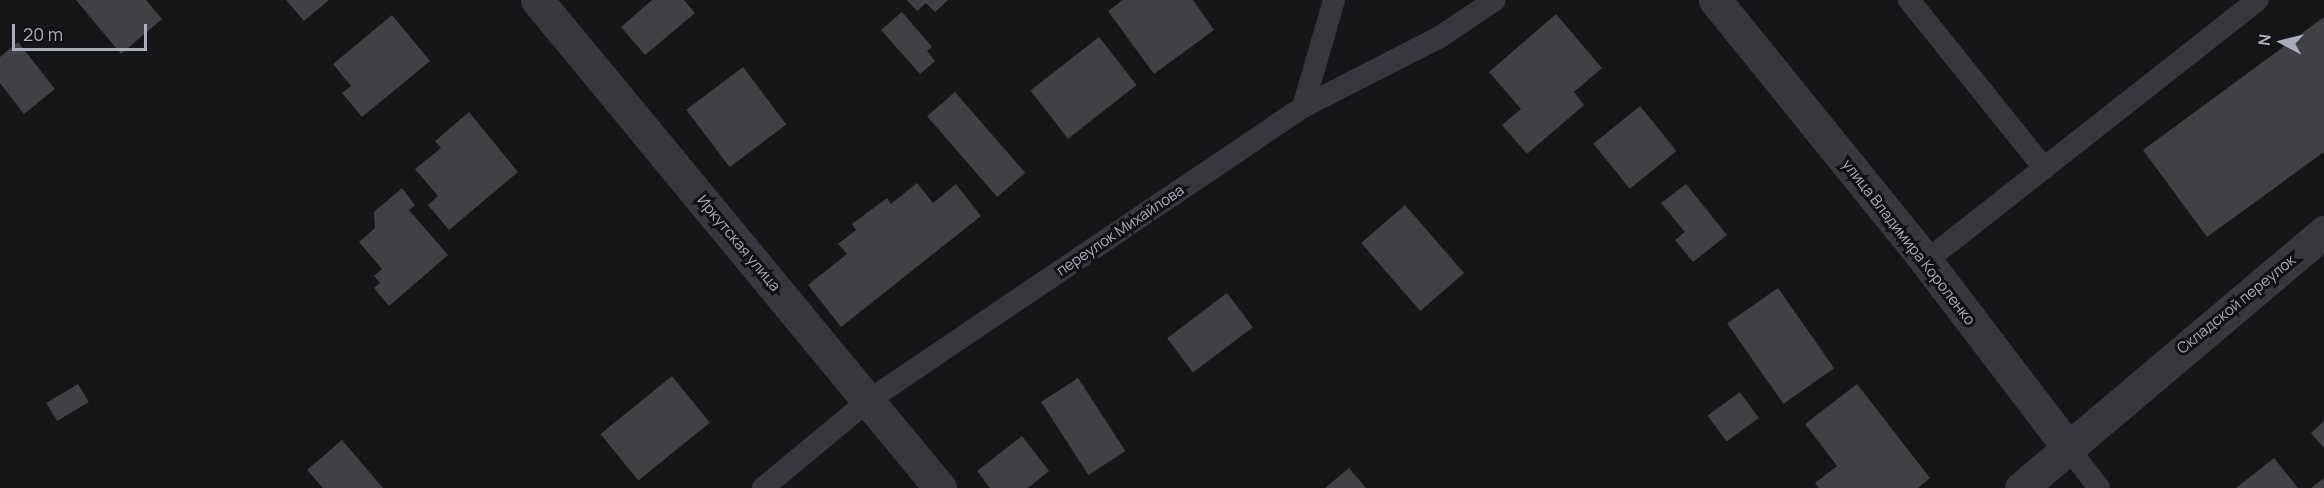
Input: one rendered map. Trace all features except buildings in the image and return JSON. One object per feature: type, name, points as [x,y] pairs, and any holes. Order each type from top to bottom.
[{"type":"street","name":"Иркутская улица","points":[[537,0],[940,488]]},
{"type":"street","name":"улица Владимира Короленко","points":[[1715,0],[1926,261],[2068,450]]},
{"type":"street","name":"Складской переулок","points":[[2021,488],[2068,450],[2149,375],[2324,232]]},
{"type":"lane","points":[[1303,107],[1334,0]]},
{"type":"lane","name":"переулок Михайлова","points":[[763,488],[869,400],[1303,107],[1440,37],[1495,0]]},
{"type":"lane","points":[[1909,0],[2044,168]]},
{"type":"lane","points":[[1926,261],[2258,0]]},
{"type":"lane","name":"улица Владимира Короленко","points":[[2068,450],[2098,488]]}]
